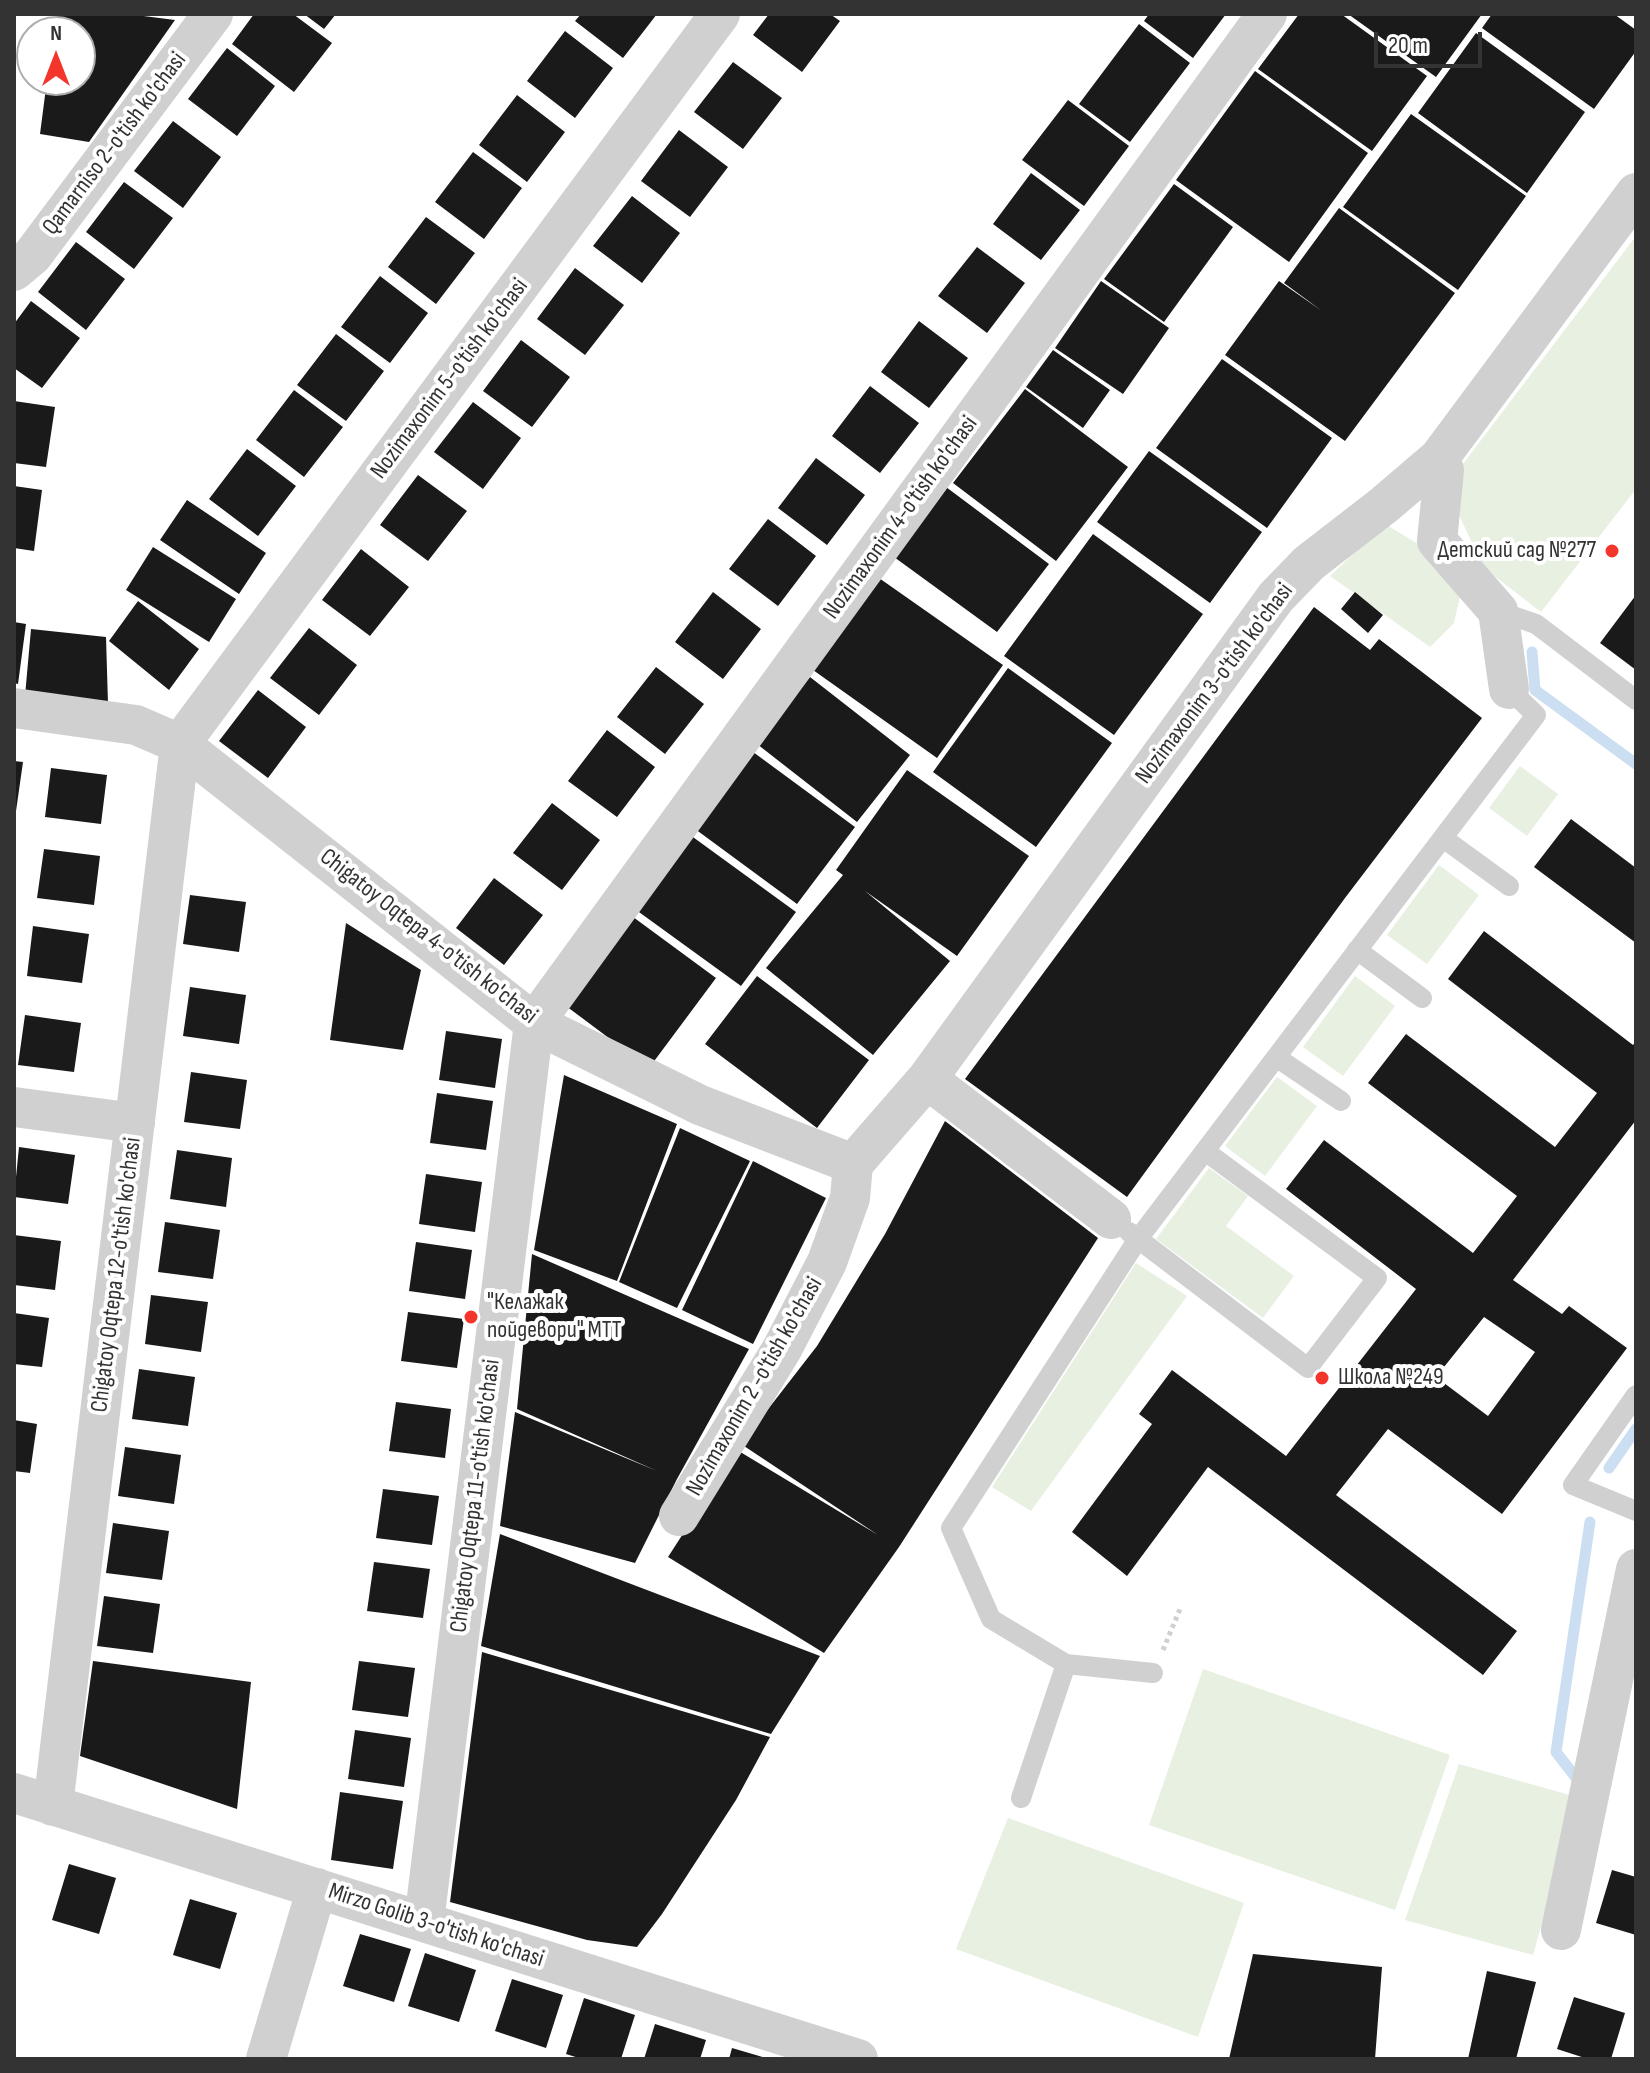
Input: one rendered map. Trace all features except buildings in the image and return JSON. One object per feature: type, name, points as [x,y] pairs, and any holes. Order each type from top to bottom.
[{"type":"street","name":"Qamarniso 2-o'tish ko'chasi","points":[[14,271],[32,256],[213,14]]},
{"type":"street","name":"Nozimaxonim 5-o'tish ko'chasi","points":[[180,744],[720,14]]},
{"type":"street","name":"Nozimaxonim 4-o'tish ko'chasi","points":[[534,1023],[1267,14]]},
{"type":"street","name":"Nozimaxonim 3-o'tish ko'chasi","points":[[853,1164],[927,1079],[1276,597],[1309,563],[1439,458],[1636,193]]},
{"type":"street","points":[[1437,541],[1444,470],[1439,458]]},
{"type":"street","points":[[1384,505],[1437,541],[1498,611],[1509,689]]},
{"type":"street","name":"Chigatoy Oqtepa 4-o'tish ko'chasi","points":[[14,708],[136,725],[180,744],[534,1023],[700,1105],[853,1164]]},
{"type":"street","name":"Chigatoy Oqtepa 12-o'tish ko'chasi","points":[[53,1806],[180,744]]},
{"type":"street","name":"Chigatoy Oqtepa 11-o'tish ko'chasi","points":[[424,1922],[534,1023]]},
{"type":"street","points":[[927,1079],[1125,1229]]},
{"type":"street","points":[[14,1107],[135,1123]]},
{"type":"street","name":"Nozimaxonim 2 -o'tish ko'chasi","points":[[679,1516],[782,1349],[827,1262],[850,1198],[853,1164]]},
{"type":"street","points":[[1561,1930],[1636,1569]]},
{"type":"street","name":"Mirzo Golib 3-o'tish ko'chasi","points":[[14,1793],[858,2059]]},
{"type":"street","points":[[266,2059],[317,1888]]},
{"type":"lane","points":[[1498,611],[1536,624],[1636,700]]},
{"type":"lane","points":[[1153,1673],[1066,1664],[991,1619],[951,1528],[1125,1229],[1205,1151],[1536,715],[1509,689]]},
{"type":"lane","points":[[1443,838],[1509,886]]},
{"type":"lane","points":[[1357,950],[1422,998]]},
{"type":"lane","points":[[1276,1057],[1341,1101]]},
{"type":"lane","points":[[1125,1229],[1308,1368],[1377,1278],[1205,1151]]},
{"type":"lane","points":[[1636,1395],[1573,1485],[1636,1511]]},
{"type":"lane","points":[[1021,1798],[1066,1664]]},
{"type":"path","points":[[1153,1673],[1180,1609]]},
{"type":"green space","points":[[1636,236],[1636,489],[1541,612],[1484,568],[1458,513],[1453,477]]},
{"type":"green space","points":[[1385,524],[1423,547],[1461,592],[1454,623],[1430,647],[1330,576]]},
{"type":"green space","points":[[1520,766],[1558,794],[1527,836],[1489,808]]},
{"type":"green space","points":[[1439,865],[1479,895],[1427,964],[1387,935]]},
{"type":"green space","points":[[1355,976],[1395,1006],[1343,1076],[1303,1047]]},
{"type":"green space","points":[[1277,1077],[1317,1106],[1265,1176],[1225,1146]]},
{"type":"green space","points":[[1209,1168],[1248,1196],[1226,1226],[1294,1276],[1263,1318],[1156,1239]]},
{"type":"green space","points":[[1136,1263],[1187,1296],[1031,1511],[992,1487]]},
{"type":"green space","points":[[1203,1669],[1450,1755],[1395,1910],[1149,1825]]},
{"type":"green space","points":[[1459,1764],[1577,1797],[1533,1955],[1405,1920]]},
{"type":"green space","points":[[1008,1818],[1244,1903],[1198,2037],[956,1949]]},
{"type":"waterway","points":[[1532,652],[1535,690],[1636,764]]},
{"type":"waterway","points":[[1609,1468],[1636,1429]]},
{"type":"waterway","points":[[1577,1779],[1556,1752],[1590,1522]]},
{"type":"place","name":"Детский сад №277","points":[[1612,551]]},
{"type":"place","name":"\"Келажак пойдевори\" МТТ","points":[[471,1317]]},
{"type":"place","name":"Школа №249","points":[[1322,1378]]}]
